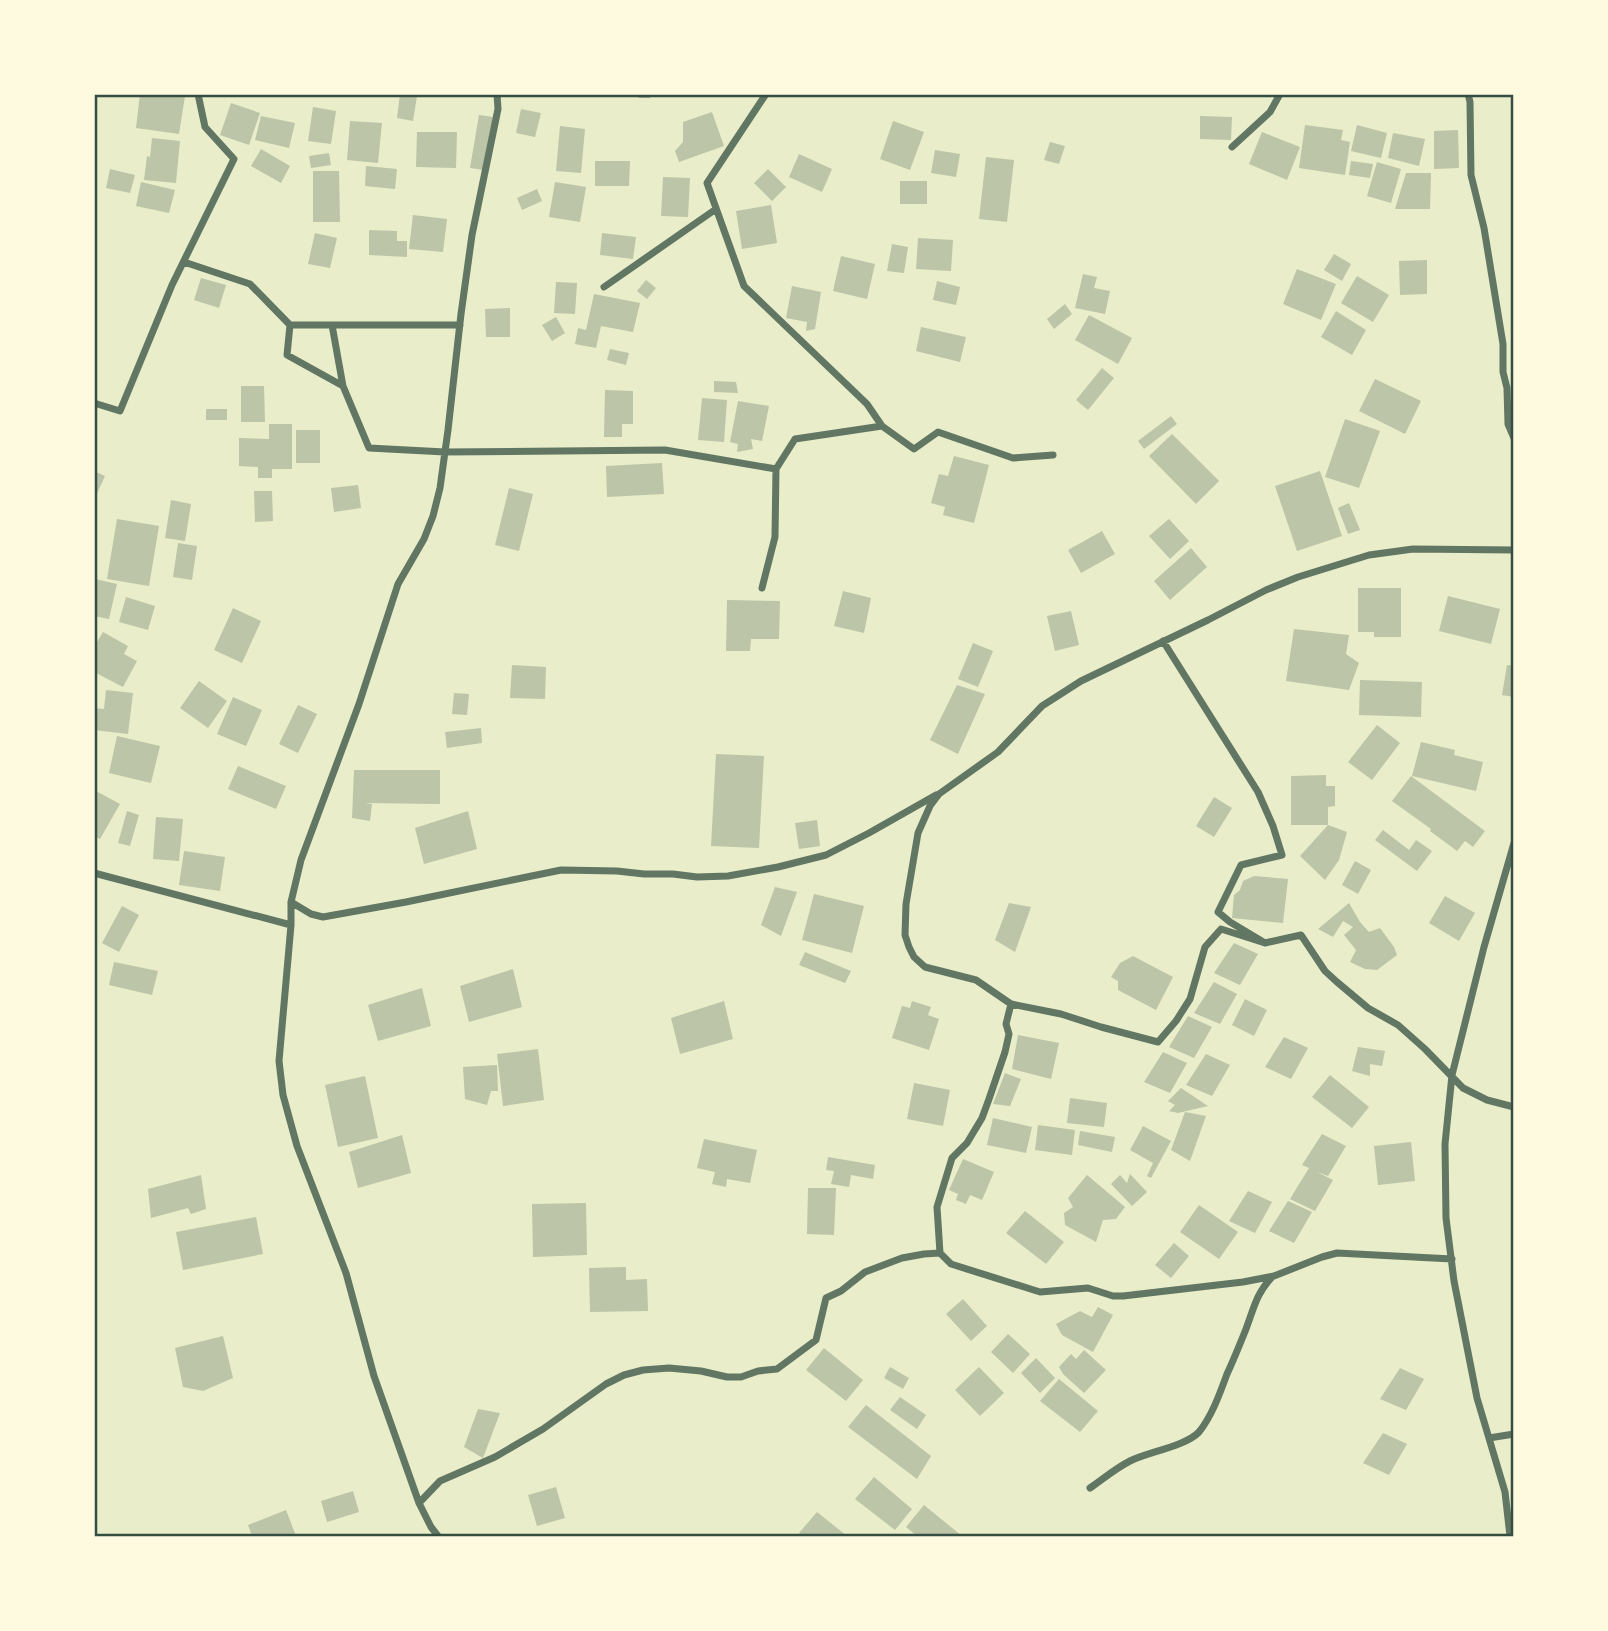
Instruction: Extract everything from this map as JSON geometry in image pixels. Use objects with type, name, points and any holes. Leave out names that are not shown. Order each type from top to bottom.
[{"type":"street","points":[[94,403],[120,411],[172,285],[234,159],[205,127],[198,94]]},
{"type":"street","points":[[438,1536],[430,1527],[419,1503],[374,1376],[346,1273],[297,1146],[283,1094],[279,1061],[291,902],[302,860],[364,691],[398,584],[424,539],[440,488],[472,235],[498,109],[498,94]]},
{"type":"street","points":[[640,94],[649,94]]},
{"type":"street","points":[[766,94],[706,183],[744,286],[867,404],[882,426],[914,449],[938,432],[1013,458],[1053,455]]},
{"type":"street","points":[[1232,147],[1270,112],[1280,94]]},
{"type":"street","points":[[1468,94],[1471,174],[1484,228],[1503,344],[1508,424],[1514,438]]},
{"type":"street","points":[[604,288],[716,209]]},
{"type":"street","points":[[184,262],[250,284],[290,325],[460,325]]},
{"type":"street","points":[[290,325],[288,355],[343,386]]},
{"type":"street","points":[[332,325],[343,386],[369,448],[445,452],[665,450],[776,469]]},
{"type":"street","points":[[762,588],[775,537],[776,469],[795,439],[882,426]]},
{"type":"street","points":[[291,902],[311,914],[323,917],[561,870],[697,877],[728,876],[825,855],[895,819],[977,769],[998,752],[1042,706],[1081,681],[1287,582],[1369,555],[1413,549],[1514,550]]},
{"type":"street","points":[[1163,641],[1258,792],[1273,826],[1282,855],[1241,865],[1217,912],[1265,943]]},
{"type":"street","points":[[949,787],[939,794],[930,806],[918,833],[905,904],[905,935],[914,957],[925,967],[976,980],[1011,1004],[1061,1014],[1158,1042],[1190,999],[1205,947],[1221,929],[1265,943],[1301,935],[1325,971],[1336,982],[1368,1008],[1398,1025],[1464,1088],[1487,1101],[1514,1107]]},
{"type":"street","points":[[1510,1536],[1505,1492],[1475,1387],[1451,1259],[1446,1218],[1445,1144],[1452,1075],[1484,947],[1514,843]]},
{"type":"street","points":[[94,873],[290,925]]},
{"type":"street","points":[[1011,1004],[1006,1024],[1009,1034],[1005,1052],[989,1099],[982,1118],[967,1143],[952,1158],[937,1207],[940,1253],[951,1264],[1040,1292],[1088,1288],[1113,1296],[1123,1296],[1274,1276],[1337,1253],[1451,1259]]},
{"type":"street","points":[[419,1503],[440,1481],[495,1457],[543,1429],[606,1384],[624,1375],[669,1368],[741,1377],[758,1371],[777,1369],[816,1340],[826,1298],[841,1291],[865,1272],[902,1258],[940,1253]]},
{"type":"street","points":[[1090,1488],[1127,1462],[1189,1440],[1198,1433],[1219,1395],[1260,1291],[1274,1276]]},
{"type":"street","points":[[1489,1438],[1514,1434]]},
{"type":"building","points":[[140,94],[185,96],[179,134],[136,128]]},
{"type":"building","points":[[400,94],[417,96],[413,121],[397,118]]},
{"type":"building","points":[[231,103],[260,113],[249,145],[220,135]]},
{"type":"building","points":[[313,107],[336,111],[331,144],[308,141]]},
{"type":"building","points":[[521,109],[541,113],[535,137],[516,133]]},
{"type":"building","points":[[712,112],[724,146],[679,162],[675,151],[683,142],[683,122]]},
{"type":"building","points":[[479,115],[493,117],[484,170],[470,168]]},
{"type":"building","points":[[261,116],[295,123],[289,148],[255,140]]},
{"type":"building","points":[[1200,116],[1232,117],[1231,140],[1200,139]]},
{"type":"building","points":[[350,121],[382,123],[378,163],[347,160]]},
{"type":"building","points":[[893,121],[924,132],[910,170],[880,159]]},
{"type":"building","points":[[1305,125],[1343,130],[1341,140],[1350,142],[1345,175],[1299,168]]},
{"type":"building","points":[[1357,125],[1387,133],[1381,158],[1351,151]]},
{"type":"building","points":[[560,126],[585,129],[581,173],[556,171]]},
{"type":"building","points":[[1458,130],[1459,168],[1434,169],[1434,131]]},
{"type":"building","points":[[417,132],[457,132],[456,168],[416,167]]},
{"type":"building","points":[[1262,132],[1300,147],[1287,180],[1249,164]]},
{"type":"building","points":[[1393,133],[1425,139],[1419,166],[1388,158]]},
{"type":"building","points":[[152,138],[180,141],[176,183],[144,180]]},
{"type":"building","points":[[1050,142],[1065,146],[1059,164],[1044,160]]},
{"type":"building","points":[[261,149],[290,166],[281,183],[251,166]]},
{"type":"building","points":[[935,150],[960,154],[956,177],[931,173]]},
{"type":"building","points":[[329,153],[331,165],[311,168],[309,156]]},
{"type":"building","points":[[799,154],[832,169],[822,192],[789,177]]},
{"type":"building","points":[[986,157],[1014,160],[1007,222],[979,219]]},
{"type":"building","points":[[595,161],[630,161],[629,186],[595,186]]},
{"type":"building","points":[[1351,161],[1373,164],[1370,178],[1349,175]]},
{"type":"building","points":[[1377,162],[1401,169],[1391,203],[1367,196]]},
{"type":"building","points":[[366,166],[397,169],[395,189],[365,186]]},
{"type":"building","points":[[110,169],[135,175],[130,193],[106,188]]},
{"type":"building","points":[[768,169],[786,187],[772,201],[754,183]]},
{"type":"building","points":[[313,171],[339,171],[340,222],[313,222]]},
{"type":"building","points":[[1406,173],[1431,173],[1430,209],[1395,209]]},
{"type":"building","points":[[663,177],[690,178],[688,217],[661,216]]},
{"type":"building","points":[[900,181],[927,181],[927,204],[900,204]]},
{"type":"building","points":[[141,182],[175,190],[169,213],[136,206]]},
{"type":"building","points":[[555,182],[586,187],[580,222],[549,217]]},
{"type":"building","points":[[537,189],[542,201],[522,210],[517,198]]},
{"type":"building","points":[[771,205],[777,243],[742,249],[736,211]]},
{"type":"building","points":[[413,215],[447,219],[443,252],[409,249]]},
{"type":"building","points":[[369,230],[397,231],[397,241],[407,241],[407,257],[369,255]]},
{"type":"building","points":[[315,233],[337,238],[330,268],[308,264]]},
{"type":"building","points":[[602,233],[636,237],[633,259],[600,255]]},
{"type":"building","points":[[918,238],[953,240],[951,271],[916,269]]},
{"type":"building","points":[[892,244],[908,247],[904,273],[887,271]]},
{"type":"building","points":[[1334,254],[1351,264],[1342,281],[1324,270]]},
{"type":"building","points":[[841,256],[875,264],[867,299],[833,291]]},
{"type":"building","points":[[1427,260],[1427,294],[1400,295],[1399,261]]},
{"type":"building","points":[[1297,269],[1336,284],[1321,320],[1283,304]]},
{"type":"building","points":[[1083,274],[1097,277],[1094,288],[1110,291],[1105,314],[1075,308]]},
{"type":"building","points":[[1357,276],[1389,295],[1373,322],[1341,303]]},
{"type":"building","points":[[201,278],[226,285],[219,308],[194,300]]},
{"type":"building","points":[[646,280],[656,288],[647,299],[637,291]]},
{"type":"building","points":[[937,281],[960,287],[956,305],[933,300]]},
{"type":"building","points":[[556,282],[577,283],[575,314],[554,313]]},
{"type":"building","points":[[792,286],[821,292],[815,329],[806,331],[807,322],[786,318]]},
{"type":"building","points":[[594,294],[640,303],[633,332],[601,326],[596,348],[575,344],[578,328],[586,330]]},
{"type":"building","points":[[1065,304],[1072,314],[1054,329],[1047,319]]},
{"type":"building","points":[[510,308],[510,337],[486,337],[485,309]]},
{"type":"building","points":[[1336,311],[1366,330],[1352,355],[1321,337]]},
{"type":"building","points":[[1089,315],[1132,338],[1118,364],[1075,340]]},
{"type":"building","points":[[556,317],[565,333],[552,341],[542,325]]},
{"type":"building","points":[[921,327],[966,337],[960,362],[916,351]]},
{"type":"building","points":[[610,349],[629,353],[626,365],[607,360]]},
{"type":"building","points":[[1102,368],[1114,378],[1088,410],[1076,400]]},
{"type":"building","points":[[1375,379],[1421,401],[1405,434],[1359,411]]},
{"type":"building","points":[[714,381],[736,382],[738,393],[714,392]]},
{"type":"building","points":[[241,386],[264,386],[265,422],[241,422]]},
{"type":"building","points":[[605,390],[633,391],[633,424],[622,424],[622,437],[604,437]]},
{"type":"building","points":[[702,398],[727,400],[724,442],[698,440]]},
{"type":"building","points":[[738,401],[769,406],[762,441],[751,439],[753,449],[737,452],[738,444],[730,442]]},
{"type":"building","points":[[206,409],[227,409],[227,420],[206,420]]},
{"type":"building","points":[[1171,416],[1177,424],[1144,449],[1138,441]]},
{"type":"building","points":[[1345,419],[1380,431],[1359,488],[1325,477]]},
{"type":"building","points":[[269,424],[292,424],[292,469],[272,469],[272,478],[258,478],[258,467],[239,466],[239,438],[269,439]]},
{"type":"building","points":[[296,430],[320,430],[320,463],[296,463]]},
{"type":"building","points":[[1172,434],[1219,481],[1196,504],[1149,456]]},
{"type":"building","points":[[954,456],[989,465],[974,523],[943,515],[945,507],[931,503],[939,474],[948,476]]},
{"type":"building","points":[[662,463],[664,494],[607,497],[606,466]]},
{"type":"building","points":[[94,471],[105,476],[94,500]]},
{"type":"building","points":[[1320,471],[1342,536],[1297,551],[1275,486]]},
{"type":"building","points":[[358,485],[361,508],[334,512],[331,488]]},
{"type":"building","points":[[509,488],[533,494],[519,551],[495,545]]},
{"type":"building","points":[[254,491],[272,491],[273,521],[255,522]]},
{"type":"building","points":[[171,500],[191,504],[185,541],[165,538]]},
{"type":"building","points":[[1349,503],[1360,530],[1348,534],[1338,508]]},
{"type":"building","points":[[117,519],[159,526],[149,586],[107,579]]},
{"type":"building","points":[[1169,519],[1189,541],[1170,559],[1149,536]]},
{"type":"building","points":[[1102,531],[1115,554],[1081,573],[1068,550]]},
{"type":"building","points":[[178,543],[197,546],[192,580],[173,577]]},
{"type":"building","points":[[1191,548],[1207,567],[1170,600],[1154,581]]},
{"type":"building","points":[[95,579],[117,584],[109,619],[94,616]]},
{"type":"building","points":[[1358,588],[1401,588],[1401,637],[1374,637],[1374,632],[1358,632]]},
{"type":"building","points":[[843,591],[871,598],[864,633],[834,626]]},
{"type":"building","points":[[1448,596],[1500,609],[1491,644],[1439,631]]},
{"type":"building","points":[[126,597],[155,606],[148,630],[119,622]]},
{"type":"building","points":[[727,600],[780,601],[779,639],[751,639],[750,651],[726,651]]},
{"type":"building","points":[[233,608],[261,621],[242,663],[214,650]]},
{"type":"building","points":[[1071,611],[1079,645],[1055,651],[1047,616]]},
{"type":"building","points":[[1294,629],[1349,635],[1346,654],[1359,663],[1349,690],[1286,681]]},
{"type":"building","points":[[103,632],[128,646],[124,654],[137,661],[123,687],[94,672],[94,647]]},
{"type":"building","points":[[973,643],[993,651],[978,687],[958,679]]},
{"type":"building","points":[[512,665],[546,667],[545,699],[510,698]]},
{"type":"building","points":[[1507,665],[1514,666],[1514,697],[1502,695]]},
{"type":"building","points":[[1360,680],[1422,682],[1421,717],[1359,715]]},
{"type":"building","points":[[199,681],[227,701],[208,728],[180,708]]},
{"type":"building","points":[[957,685],[985,694],[958,754],[930,740]]},
{"type":"building","points":[[106,690],[133,693],[128,734],[94,730],[94,708],[104,709]]},
{"type":"building","points":[[454,693],[469,694],[467,715],[452,714]]},
{"type":"building","points":[[233,697],[262,710],[246,746],[217,734]]},
{"type":"building","points":[[298,705],[317,714],[298,753],[279,744]]},
{"type":"building","points":[[1377,725],[1400,743],[1372,780],[1348,762]]},
{"type":"building","points":[[481,728],[482,743],[447,748],[445,732]]},
{"type":"building","points":[[117,736],[160,746],[151,783],[109,773]]},
{"type":"building","points":[[1421,742],[1455,750],[1454,755],[1483,762],[1476,791],[1412,776]]},
{"type":"building","points":[[716,754],[764,756],[759,848],[711,846]]},
{"type":"building","points":[[238,766],[286,786],[276,809],[228,789]]},
{"type":"building","points":[[354,770],[440,770],[440,804],[365,803],[372,804],[370,821],[352,818]]},
{"type":"building","points":[[1326,775],[1326,786],[1335,786],[1335,806],[1328,807],[1328,825],[1291,825],[1291,776]]},
{"type":"building","points":[[1411,776],[1485,831],[1473,847],[1465,841],[1457,851],[1392,801]]},
{"type":"building","points":[[94,790],[120,804],[100,839],[94,836]]},
{"type":"building","points":[[1214,797],[1232,808],[1214,837],[1196,826]]},
{"type":"building","points":[[127,811],[139,815],[130,846],[118,843]]},
{"type":"building","points":[[468,811],[477,849],[424,864],[415,828]]},
{"type":"building","points":[[156,817],[183,819],[179,861],[153,859]]},
{"type":"building","points":[[817,820],[820,846],[799,849],[795,823]]},
{"type":"building","points":[[1328,825],[1347,832],[1339,860],[1325,880],[1300,856]]},
{"type":"building","points":[[1383,830],[1409,850],[1416,840],[1432,851],[1417,871],[1375,840]]},
{"type":"building","points":[[184,851],[225,857],[220,891],[179,885]]},
{"type":"building","points":[[1355,861],[1371,870],[1358,894],[1342,885]]},
{"type":"building","points":[[1254,876],[1288,879],[1283,923],[1232,918],[1234,895],[1240,890],[1243,881]]},
{"type":"building","points":[[775,887],[797,892],[781,936],[761,925]]},
{"type":"building","points":[[814,894],[864,906],[852,953],[802,940]]},
{"type":"building","points":[[1445,896],[1475,913],[1459,941],[1429,923]]},
{"type":"building","points":[[1009,903],[1031,907],[1015,952],[995,940]]},
{"type":"building","points":[[1349,903],[1369,932],[1380,928],[1394,947],[1397,955],[1377,970],[1365,969],[1350,962],[1356,950],[1344,935],[1353,927],[1343,921],[1333,937],[1318,929]]},
{"type":"building","points":[[122,906],[139,915],[119,952],[102,943]]},
{"type":"building","points":[[1234,943],[1258,954],[1240,985],[1214,973]]},
{"type":"building","points":[[805,952],[851,971],[845,983],[799,965]]},
{"type":"building","points":[[1133,956],[1173,977],[1156,1010],[1118,990],[1118,981],[1111,977],[1120,963]]},
{"type":"building","points":[[114,962],[158,971],[152,995],[109,985]]},
{"type":"building","points":[[513,969],[522,1007],[469,1022],[460,986]]},
{"type":"building","points":[[1214,982],[1237,994],[1220,1024],[1194,1013]]},
{"type":"building","points":[[422,988],[431,1026],[378,1041],[368,1005]]},
{"type":"building","points":[[1245,999],[1267,1010],[1254,1036],[1232,1025]]},
{"type":"building","points":[[724,1001],[733,1039],[680,1054],[671,1018]]},
{"type":"building","points":[[912,1001],[931,1007],[928,1015],[939,1019],[929,1050],[892,1038],[902,1006],[910,1008]]},
{"type":"building","points":[[1188,1016],[1212,1027],[1194,1058],[1169,1047]]},
{"type":"building","points":[[1018,1035],[1059,1043],[1051,1079],[1012,1069]]},
{"type":"building","points":[[1284,1037],[1308,1048],[1291,1079],[1265,1067]]},
{"type":"building","points":[[1358,1047],[1385,1051],[1382,1066],[1370,1064],[1370,1076],[1352,1071]]},
{"type":"building","points":[[538,1049],[544,1100],[503,1106],[497,1054]]},
{"type":"building","points":[[1163,1052],[1187,1063],[1170,1093],[1144,1082]]},
{"type":"building","points":[[1206,1054],[1230,1065],[1212,1096],[1186,1085]]},
{"type":"building","points":[[497,1065],[498,1091],[491,1091],[487,1105],[465,1099],[463,1067]]},
{"type":"building","points":[[1005,1073],[1021,1079],[1010,1106],[993,1104]]},
{"type":"building","points":[[1330,1075],[1369,1107],[1352,1128],[1312,1097]]},
{"type":"building","points":[[365,1076],[378,1138],[338,1147],[325,1085]]},
{"type":"building","points":[[914,1083],[950,1090],[943,1126],[907,1119]]},
{"type":"building","points":[[1181,1088],[1208,1106],[1178,1113],[1169,1111],[1175,1105],[1168,1101]]},
{"type":"building","points":[[1070,1098],[1107,1103],[1104,1127],[1067,1123]]},
{"type":"building","points":[[1185,1112],[1206,1116],[1190,1161],[1171,1150]]},
{"type":"building","points":[[993,1118],[1032,1127],[1026,1153],[987,1145]]},
{"type":"building","points":[[1038,1125],[1075,1130],[1072,1155],[1035,1150]]},
{"type":"building","points":[[1143,1126],[1171,1141],[1151,1178],[1147,1176],[1153,1163],[1130,1150]]},
{"type":"building","points":[[1080,1131],[1115,1137],[1112,1152],[1078,1145]]},
{"type":"building","points":[[1322,1134],[1346,1146],[1328,1176],[1317,1172],[1333,1180],[1315,1211],[1290,1199],[1309,1168],[1302,1165]]},
{"type":"building","points":[[402,1135],[411,1173],[358,1188],[349,1152]]},
{"type":"building","points":[[704,1139],[757,1150],[750,1183],[727,1179],[726,1187],[712,1184],[715,1172],[697,1168]]},
{"type":"building","points":[[1411,1142],[1415,1181],[1378,1185],[1374,1146]]},
{"type":"building","points":[[828,1157],[875,1165],[873,1179],[851,1175],[849,1187],[831,1184],[834,1171],[826,1170]]},
{"type":"building","points":[[963,1159],[994,1172],[982,1200],[970,1195],[966,1204],[956,1200],[958,1194],[949,1190]]},
{"type":"building","points":[[1130,1174],[1147,1192],[1132,1206],[1111,1184],[1120,1175],[1127,1183]]},
{"type":"building","points":[[201,1175],[206,1209],[191,1214],[188,1208],[151,1218],[148,1189]]},
{"type":"building","points":[[1087,1175],[1125,1207],[1116,1219],[1103,1220],[1096,1242],[1065,1225],[1064,1213],[1073,1207],[1068,1198]]},
{"type":"building","points":[[808,1188],[836,1188],[834,1235],[807,1234]]},
{"type":"building","points":[[1248,1191],[1272,1202],[1255,1233],[1229,1221]]},
{"type":"building","points":[[1288,1201],[1312,1212],[1294,1243],[1269,1231]]},
{"type":"building","points":[[586,1203],[587,1255],[533,1257],[532,1204]]},
{"type":"building","points":[[1199,1205],[1238,1232],[1219,1259],[1180,1232]]},
{"type":"building","points":[[1025,1211],[1064,1242],[1046,1264],[1006,1233]]},
{"type":"building","points":[[256,1217],[263,1254],[183,1270],[176,1232]]},
{"type":"building","points":[[1174,1243],[1189,1256],[1171,1278],[1155,1265]]},
{"type":"building","points":[[626,1267],[626,1280],[647,1279],[648,1311],[590,1312],[589,1268]]},
{"type":"building","points":[[963,1299],[987,1326],[971,1341],[946,1314]]},
{"type":"building","points":[[1098,1307],[1113,1315],[1093,1352],[1062,1335],[1056,1324],[1080,1311],[1092,1317]]},
{"type":"building","points":[[1008,1334],[1030,1354],[1013,1373],[991,1352]]},
{"type":"building","points":[[223,1336],[233,1378],[203,1391],[183,1387],[175,1348]]},
{"type":"building","points":[[824,1348],[863,1380],[846,1401],[806,1370]]},
{"type":"building","points":[[1084,1350],[1106,1370],[1084,1393],[1059,1367],[1071,1354],[1076,1359]]},
{"type":"building","points":[[1036,1358],[1055,1378],[1040,1393],[1021,1373]]},
{"type":"building","points":[[890,1367],[909,1378],[903,1389],[884,1378]]},
{"type":"building","points":[[979,1367],[1004,1393],[980,1416],[955,1390]]},
{"type":"building","points":[[1400,1368],[1424,1379],[1406,1410],[1380,1399]]},
{"type":"building","points":[[1059,1379],[1098,1411],[1080,1432],[1040,1401]]},
{"type":"building","points":[[900,1397],[926,1415],[917,1429],[890,1410]]},
{"type":"building","points":[[866,1405],[931,1456],[917,1479],[848,1427]]},
{"type":"building","points":[[478,1409],[500,1413],[483,1458],[464,1447]]},
{"type":"building","points":[[1383,1433],[1407,1444],[1389,1475],[1363,1463]]},
{"type":"building","points":[[874,1477],[912,1509],[895,1530],[855,1499]]},
{"type":"building","points":[[556,1487],[565,1518],[537,1526],[528,1495]]},
{"type":"building","points":[[353,1491],[359,1512],[327,1522],[321,1501]]},
{"type":"building","points":[[924,1505],[962,1536],[917,1536],[906,1527]]},
{"type":"building","points":[[286,1510],[296,1536],[252,1536],[248,1525]]},
{"type":"building","points":[[817,1512],[847,1536],[803,1536],[799,1533]]}]
